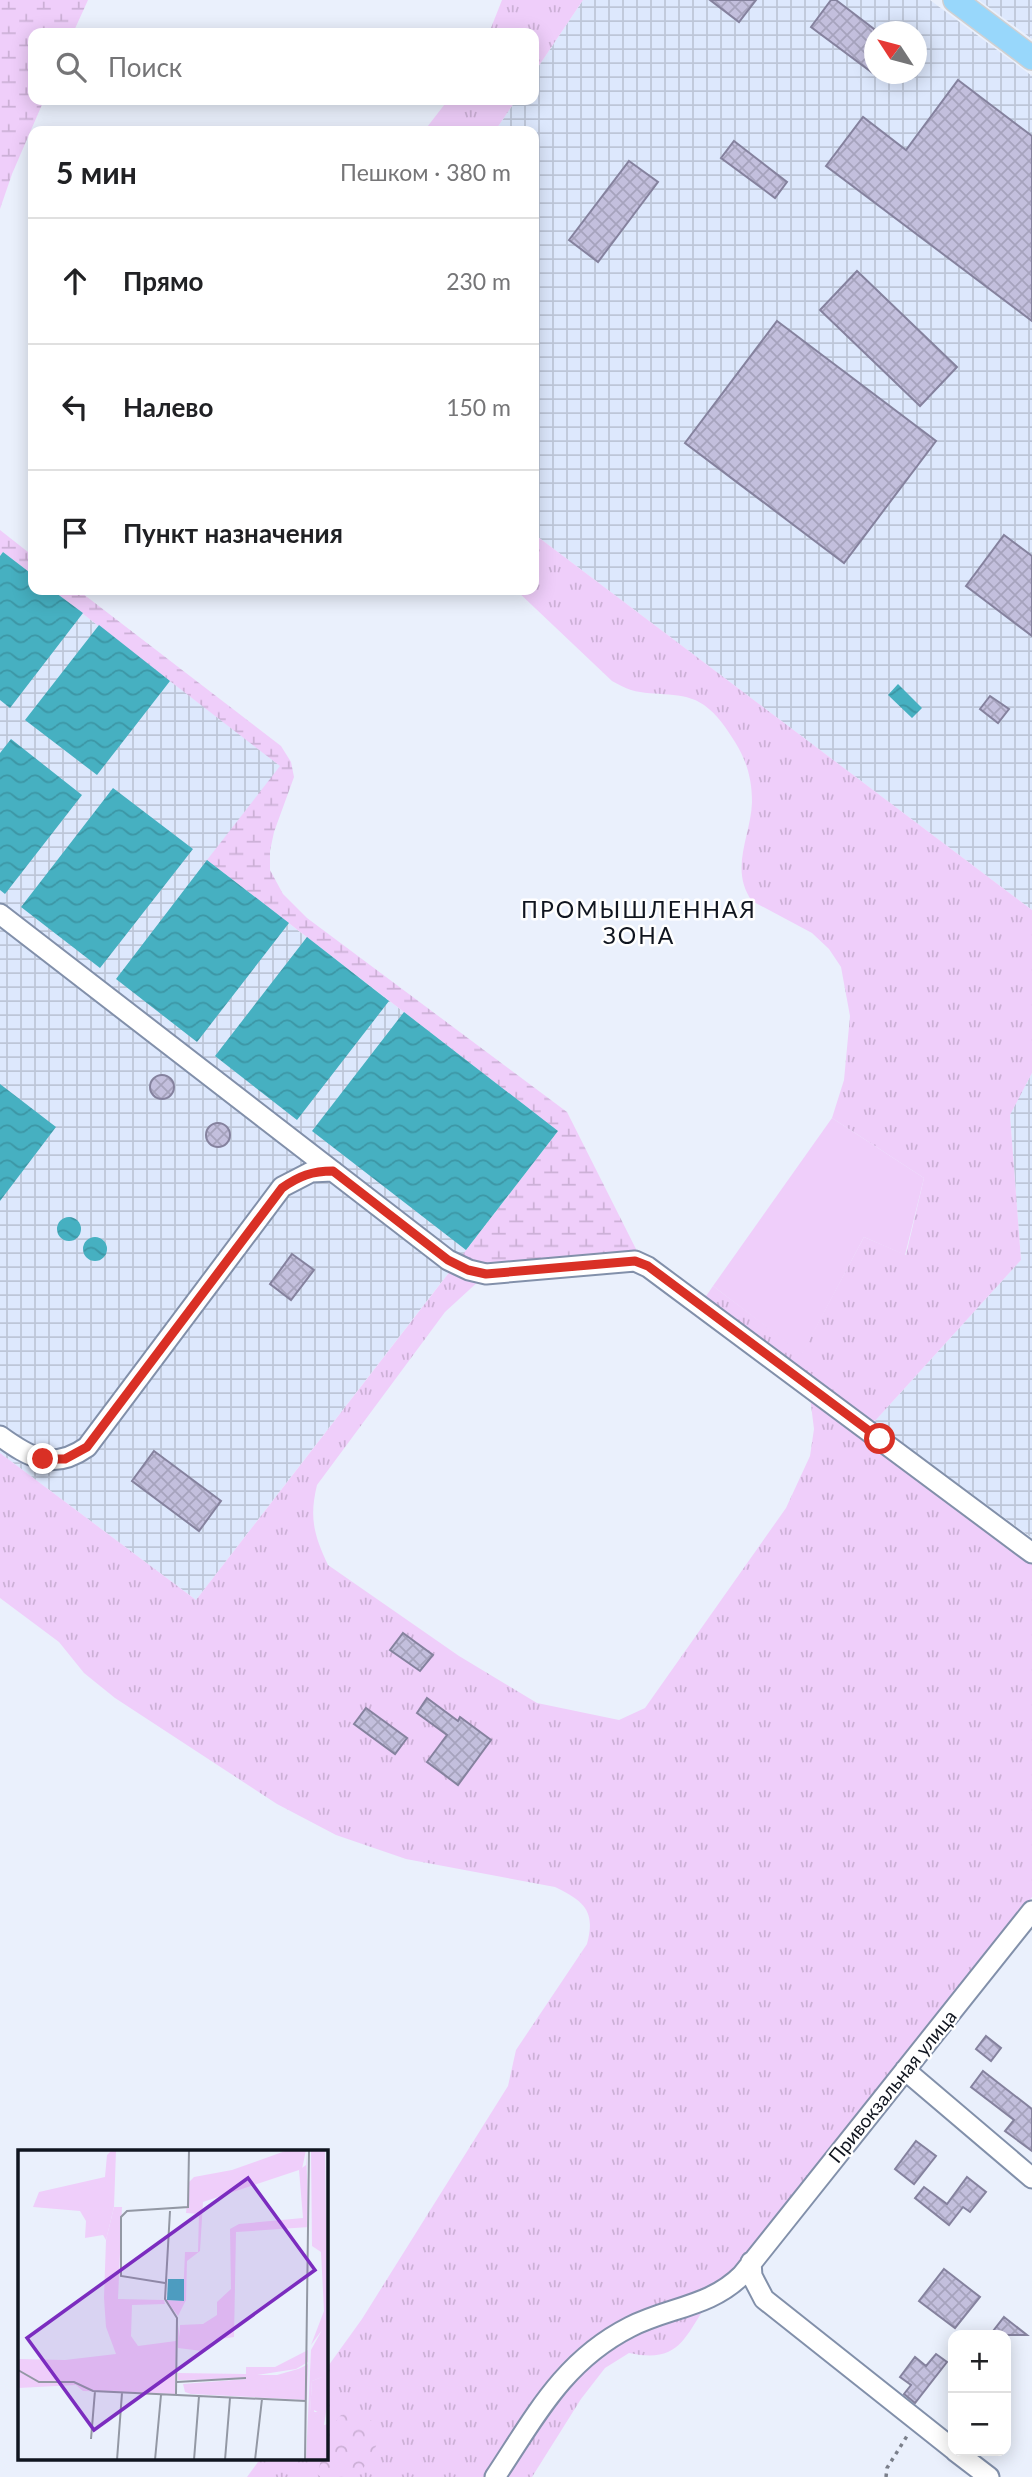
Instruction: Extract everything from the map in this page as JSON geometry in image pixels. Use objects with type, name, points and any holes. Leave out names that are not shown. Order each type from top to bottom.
[{"type":"main road","points":[[955,0],[1032,58]]},
{"type":"street","points":[[0,914],[448,1260],[468,1270],[486,1274],[635,1261],[648,1266],[1032,1553]]},
{"type":"street","points":[[0,1436],[22,1453],[43,1459],[65,1459],[87,1447],[282,1188],[311,1172],[333,1171]]},
{"type":"street","name":"Привокзальная улица","points":[[495,2477],[552,2391],[572,2368],[593,2350],[653,2316],[693,2305],[721,2293],[742,2275],[1032,1911]]},
{"type":"street","points":[[905,2070],[1032,2178]]},
{"type":"street","points":[[751,2262],[756,2287],[769,2303],[948,2445]]},
{"type":"street","points":[[962,2456],[989,2477]]},
{"type":"path","points":[[886,2477],[887,2468],[917,2420]]},
{"type":"shaded area","points":[[583,0],[930,0],[1032,76],[1032,910],[539,538],[539,126],[498,126],[513,105],[539,105],[539,66]]},
{"type":"shaded area","points":[[979,0],[1032,0],[1032,39]]},
{"type":"shaded area","points":[[0,556],[28,572],[28,595],[59,595],[281,766],[208,861],[558,1131],[196,1600],[0,1453]]},
{"type":"shaded area","points":[[1032,1073],[1032,1538],[874,1422],[1021,1260],[1010,1114]]},
{"type":"green space","points":[[0,0],[88,0],[75,28],[28,28],[28,105],[42,105],[33,126],[28,126],[28,137],[0,209]]},
{"type":"green space","points":[[502,0],[583,0],[539,66],[539,28],[491,28]]},
{"type":"green space","points":[[444,105],[513,105],[498,126],[428,126]]},
{"type":"green space","points":[[0,530],[28,552],[28,571],[3,552],[0,556]]},
{"type":"green space","points":[[539,538],[1032,910],[1032,1073],[1010,1115],[1021,1260],[874,1422],[704,1299],[713,1286],[802,1353],[864,1237],[906,1255],[924,1178],[832,1118],[844,1080],[850,1016],[841,967],[829,949],[812,933],[752,901],[745,889],[742,865],[752,794],[746,764],[735,742],[713,713],[696,700],[631,690],[612,681],[521,595],[539,595]]},
{"type":"green space","points":[[58,595],[85,595],[281,746],[291,762],[294,777],[274,832],[270,870],[283,894],[307,918],[567,1112],[638,1253],[495,1268],[460,1258],[558,1131],[207,860],[280,766]]},
{"type":"green space","points":[[832,1118],[924,1178],[905,1255],[864,1237],[802,1354],[713,1286]]},
{"type":"green space","points":[[451,1270],[481,1279],[445,1312],[317,1485],[313,1507],[314,1526],[328,1565],[459,1656],[537,1703],[619,1720],[645,1708],[786,1508],[810,1456],[814,1429],[810,1397],[1032,1564],[1032,1897],[705,2307],[684,2340],[668,2352],[658,2355],[629,2353],[605,2368],[581,2399],[532,2477],[247,2477],[260,2460],[327,2460],[327,2368],[362,2319],[508,2086],[516,2050],[587,1944],[590,1923],[580,1902],[555,1887],[406,1859],[336,1835],[277,1804],[115,1698],[84,1673],[59,1642],[0,1598],[0,1453],[196,1600]]},
{"type":"green space","points":[[356,2412],[372,2421],[380,2435],[373,2454],[357,2477],[321,2477],[318,2475],[321,2460],[327,2460],[327,2432],[341,2415]]},
{"type":"water","points":[[3,552],[28,571],[28,595],[59,595],[83,613],[10,708],[0,700],[0,556]]},
{"type":"water","points":[[99,625],[170,681],[97,775],[25,720]]},
{"type":"water","points":[[898,684],[922,708],[912,718],[888,695]]},
{"type":"water","points":[[11,739],[82,795],[5,894],[0,890],[0,753]]},
{"type":"water","points":[[113,788],[193,849],[100,968],[21,907]]},
{"type":"water","points":[[207,860],[289,923],[197,1042],[116,979]]},
{"type":"water","points":[[307,937],[389,1001],[297,1120],[215,1056]]},
{"type":"water","points":[[404,1012],[558,1131],[466,1250],[312,1131]]},
{"type":"water","points":[[0,1084],[56,1127],[0,1201]]},
{"type":"water","points":[[69,1217],[80,1224],[81,1229],[74,1240],[69,1241],[58,1234],[57,1229],[64,1218]]},
{"type":"water","points":[[95,1237],[106,1244],[107,1249],[100,1260],[95,1261],[84,1254],[83,1249],[90,1238]]},
{"type":"building","points":[[710,0],[756,0],[739,22]]},
{"type":"building","points":[[831,0],[836,0],[864,21],[864,67],[811,27]]},
{"type":"building","points":[[958,80],[1032,136],[1032,321],[826,166],[863,117],[906,150]]},
{"type":"building","points":[[734,141],[787,182],[775,198],[721,158]]},
{"type":"building","points":[[629,161],[658,182],[598,262],[569,240]]},
{"type":"building","points":[[857,271],[957,367],[920,406],[820,310]]},
{"type":"building","points":[[777,321],[936,441],[844,563],[685,443]]},
{"type":"building","points":[[1004,535],[1032,556],[1032,636],[966,586]]},
{"type":"building","points":[[990,696],[1009,709],[998,723],[980,709]]},
{"type":"building","points":[[162,1075],[173,1082],[174,1087],[167,1098],[162,1099],[151,1092],[150,1087],[157,1076]]},
{"type":"building","points":[[218,1123],[229,1130],[230,1135],[223,1146],[218,1147],[207,1140],[206,1135],[213,1124]]},
{"type":"building","points":[[292,1254],[314,1270],[291,1300],[270,1284]]},
{"type":"building","points":[[154,1451],[221,1501],[199,1531],[132,1481]]},
{"type":"building","points":[[403,1633],[433,1655],[420,1671],[390,1650]]},
{"type":"building","points":[[427,1698],[458,1721],[460,1717],[491,1740],[458,1785],[427,1762],[447,1735],[417,1713]]},
{"type":"building","points":[[366,1708],[407,1738],[395,1754],[354,1724]]},
{"type":"building","points":[[986,2036],[1001,2048],[991,2061],[976,2049]]},
{"type":"building","points":[[983,2071],[1032,2109],[1032,2151],[1005,2131],[1014,2120],[971,2087]]},
{"type":"building","points":[[916,2141],[936,2156],[914,2184],[895,2169]]},
{"type":"building","points":[[967,2177],[986,2192],[970,2212],[963,2207],[949,2225],[915,2198],[924,2187],[947,2204]]},
{"type":"building","points":[[944,2269],[980,2297],[955,2328],[919,2301]]},
{"type":"building","points":[[1004,2317],[1027,2335],[1011,2335],[1011,2330],[994,2330]]},
{"type":"building","points":[[936,2354],[947,2362],[915,2403],[904,2394],[911,2385],[900,2377],[915,2357],[926,2366]]},
{"type":"district","name":"ПРОМЫШЛЕННАЯ ЗОНА","points":[[639,922]]},
{"type":"route","points":[[43,1459],[65,1459],[87,1447],[282,1188],[302,1175],[317,1171],[333,1171],[448,1260],[468,1270],[486,1274],[635,1261],[648,1266],[880,1439]]}]
